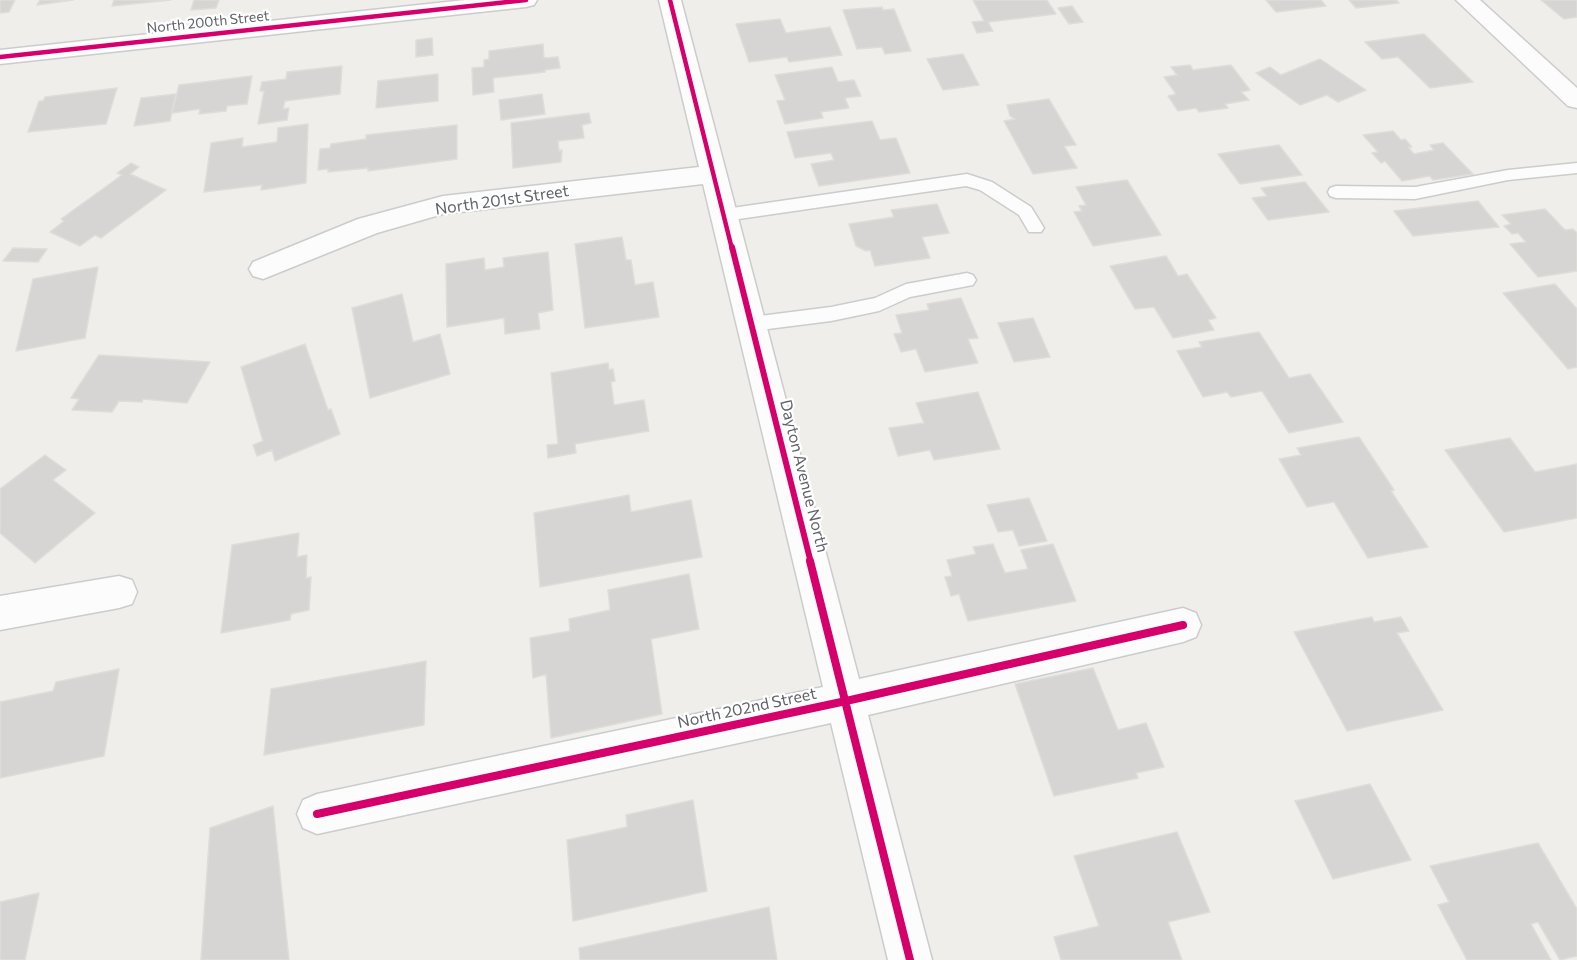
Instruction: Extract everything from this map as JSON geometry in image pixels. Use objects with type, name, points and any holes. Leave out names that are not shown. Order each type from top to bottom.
[{"type":"street","name":"North 200th Street","points":[[0,57],[526,0]]},
{"type":"street","name":"Dayton Avenue North","points":[[670,0],[910,960]]},
{"type":"street","points":[[1467,0],[1577,101]]},
{"type":"street","name":"North 201st Street","points":[[263,269],[368,226],[443,205],[715,174]]},
{"type":"street","points":[[0,614],[118,592]]},
{"type":"street","name":"North 202nd Street","points":[[317,814],[846,701],[1183,625]]},
{"type":"lane","points":[[1336,192],[1415,193],[1508,176],[1577,168]]},
{"type":"lane","points":[[725,215],[967,180],[986,186],[1025,211],[1035,228]]},
{"type":"lane","points":[[752,324],[831,314],[879,304],[906,291],[967,280]]},
{"type":"building","points":[[0,0],[15,0],[9,12],[0,13]]},
{"type":"building","points":[[40,0],[73,0],[37,5]]},
{"type":"building","points":[[114,0],[171,0],[112,6]]},
{"type":"building","points":[[194,0],[219,0],[216,8],[191,10]]},
{"type":"building","points":[[973,0],[1047,0],[1056,14],[988,22],[993,31],[977,33],[972,22],[984,21]]},
{"type":"building","points":[[1266,0],[1321,0],[1326,6],[1276,12]]},
{"type":"building","points":[[1349,0],[1396,0],[1399,3],[1356,8]]},
{"type":"building","points":[[1541,0],[1577,0],[1577,17],[1564,19]]},
{"type":"building","points":[[1072,6],[1083,22],[1069,24],[1058,8]]},
{"type":"building","points":[[882,7],[883,10],[894,9],[911,51],[885,54],[882,47],[857,49],[843,10]]},
{"type":"building","points":[[780,19],[786,33],[830,27],[842,55],[789,62],[787,57],[749,62],[736,24]]},
{"type":"building","points":[[1424,34],[1473,82],[1430,88],[1398,57],[1382,59],[1365,42]]},
{"type":"building","points":[[432,38],[433,55],[416,57],[416,40]]},
{"type":"building","points":[[543,44],[544,58],[558,57],[560,68],[493,78],[494,92],[473,95],[472,68],[484,67],[484,60],[489,59],[489,51]]},
{"type":"building","points":[[963,54],[979,85],[943,90],[927,59]]},
{"type":"building","points":[[1320,59],[1366,90],[1338,102],[1327,95],[1300,105],[1256,73],[1270,67],[1281,75]]},
{"type":"building","points":[[1190,65],[1193,70],[1231,65],[1250,90],[1241,92],[1249,100],[1225,104],[1228,108],[1199,112],[1196,108],[1178,111],[1168,96],[1176,94],[1164,77],[1177,75],[1171,67]]},
{"type":"building","points":[[342,66],[340,94],[285,101],[283,109],[289,108],[287,120],[258,124],[264,91],[260,91],[262,82],[286,79],[287,72]]},
{"type":"building","points":[[832,67],[838,82],[854,80],[861,96],[845,98],[849,108],[821,112],[823,118],[785,124],[777,101],[785,100],[775,75]]},
{"type":"building","points":[[438,74],[438,101],[376,108],[378,81]]},
{"type":"building","points":[[252,76],[247,104],[227,106],[226,111],[199,114],[200,109],[172,113],[179,85]]},
{"type":"building","points":[[117,88],[106,124],[28,132],[39,101],[43,101],[45,97]]},
{"type":"building","points":[[176,94],[170,121],[134,126],[141,98]]},
{"type":"building","points":[[542,94],[545,114],[501,120],[499,100]]},
{"type":"building","points":[[1049,99],[1076,145],[1064,146],[1077,168],[1033,174],[1004,121],[1015,119],[1010,116],[1007,105]]},
{"type":"building","points":[[589,113],[591,123],[582,125],[584,138],[558,141],[559,151],[562,150],[561,162],[513,168],[511,123]]},
{"type":"building","points":[[872,121],[880,140],[896,138],[910,173],[819,186],[811,164],[834,160],[831,153],[795,158],[787,132]]},
{"type":"building","points":[[308,124],[306,183],[261,190],[262,185],[204,192],[211,143],[243,138],[242,147],[277,142],[278,128]]},
{"type":"building","points":[[457,125],[457,159],[368,171],[368,168],[328,172],[328,169],[318,170],[320,149],[330,148],[331,144],[366,139],[366,135]]},
{"type":"building","points":[[1393,131],[1401,140],[1405,139],[1412,147],[1408,147],[1414,154],[1434,150],[1430,145],[1443,143],[1473,174],[1433,180],[1430,176],[1402,181],[1385,161],[1381,163],[1372,153],[1378,152],[1363,135]]},
{"type":"building","points":[[1279,145],[1302,175],[1240,184],[1218,154]]},
{"type":"building","points":[[131,163],[139,167],[130,174],[166,190],[101,238],[95,235],[80,246],[50,232],[64,221],[61,219],[122,175],[117,173]]},
{"type":"building","points":[[1127,180],[1161,235],[1093,246],[1074,212],[1082,211],[1079,206],[1086,205],[1076,187]]},
{"type":"building","points":[[1305,182],[1329,212],[1268,220],[1252,198],[1267,196],[1261,188]]},
{"type":"building","points":[[1478,201],[1499,227],[1413,236],[1394,211]]},
{"type":"building","points":[[937,204],[949,233],[922,237],[930,258],[875,266],[870,250],[866,251],[856,246],[849,224],[894,217],[891,210]]},
{"type":"building","points":[[1545,209],[1565,230],[1573,229],[1577,233],[1577,271],[1538,277],[1510,244],[1526,242],[1518,233],[1512,234],[1504,226],[1511,224],[1502,215]]},
{"type":"building","points":[[622,237],[626,260],[631,260],[635,285],[653,282],[659,317],[585,328],[575,244]]},
{"type":"building","points":[[13,248],[47,249],[38,262],[3,261]]},
{"type":"building","points":[[548,252],[553,310],[538,313],[540,329],[505,334],[504,318],[447,327],[446,264],[484,258],[485,270],[504,267],[503,258]]},
{"type":"building","points":[[1166,256],[1178,276],[1187,274],[1216,318],[1208,320],[1214,330],[1173,338],[1154,307],[1135,309],[1110,266]]},
{"type":"building","points":[[98,267],[85,338],[16,351],[33,279]]},
{"type":"building","points":[[1555,284],[1577,309],[1577,367],[1568,369],[1503,293]]},
{"type":"building","points":[[402,294],[413,342],[440,334],[450,374],[370,398],[352,308]]},
{"type":"building","points":[[961,298],[978,338],[968,339],[978,363],[925,372],[916,349],[901,352],[894,334],[902,333],[896,315],[929,310],[927,304]]},
{"type":"building","points":[[1033,318],[1050,357],[1014,362],[998,323]]},
{"type":"building","points":[[1259,332],[1289,378],[1310,374],[1343,422],[1289,433],[1262,391],[1231,397],[1227,392],[1203,397],[1177,351],[1202,347],[1199,342]]},
{"type":"building","points":[[305,344],[328,410],[331,409],[340,434],[275,461],[272,450],[257,456],[253,445],[263,441],[241,367]]},
{"type":"building","points":[[99,355],[210,362],[187,403],[143,399],[142,402],[119,401],[112,412],[72,410],[79,399],[71,398]]},
{"type":"building","points":[[608,363],[609,370],[613,369],[615,381],[611,382],[614,405],[644,400],[649,431],[575,444],[576,453],[548,458],[547,445],[558,444],[551,373]]},
{"type":"building","points":[[978,392],[1000,449],[934,460],[930,450],[898,456],[889,428],[924,423],[916,403]]},
{"type":"building","points":[[1359,437],[1428,547],[1368,558],[1334,502],[1307,507],[1279,459],[1301,455],[1297,448]]},
{"type":"building","points":[[1510,438],[1535,472],[1577,464],[1577,518],[1504,532],[1445,450]]},
{"type":"building","points":[[45,455],[66,470],[53,480],[95,513],[35,563],[0,533],[0,489]]},
{"type":"building","points":[[629,495],[631,512],[691,500],[702,557],[540,587],[534,513]]},
{"type":"building","points":[[1029,498],[1047,541],[1019,546],[1013,530],[998,532],[987,505]]},
{"type":"building","points":[[299,533],[297,557],[307,555],[306,578],[311,577],[309,610],[291,614],[290,620],[221,633],[232,545]]},
{"type":"building","points":[[993,544],[1005,573],[1028,569],[1021,550],[1053,544],[1076,601],[968,621],[959,594],[951,596],[945,577],[952,576],[947,560],[976,554],[973,547]]},
{"type":"building","points":[[689,574],[699,629],[651,639],[662,714],[551,738],[546,674],[533,678],[530,638],[570,631],[569,619],[610,610],[608,590]]},
{"type":"building","points":[[1372,617],[1374,622],[1401,617],[1409,631],[1397,633],[1443,710],[1347,731],[1294,632]]},
{"type":"building","points":[[426,661],[424,725],[264,755],[271,689]]},
{"type":"building","points":[[1093,668],[1118,730],[1146,723],[1164,767],[1136,773],[1138,778],[1054,796],[1015,684]]},
{"type":"building","points":[[119,669],[104,756],[0,778],[0,702],[53,691],[56,682]]},
{"type":"building","points":[[1370,784],[1411,860],[1333,879],[1295,801]]},
{"type":"building","points":[[693,800],[707,891],[573,921],[567,840],[627,827],[626,815]]},
{"type":"building","points":[[273,806],[289,960],[201,960],[210,828]]},
{"type":"building","points":[[1177,832],[1210,912],[1168,922],[1182,960],[1061,960],[1054,937],[1099,926],[1074,856]]},
{"type":"building","points":[[1538,843],[1577,909],[1577,956],[1560,960],[1538,922],[1531,924],[1551,960],[1467,960],[1438,905],[1449,902],[1430,866]]},
{"type":"building","points":[[39,893],[25,960],[0,960],[0,902]]},
{"type":"building","points":[[769,907],[777,960],[580,960],[579,948]]},
{"type":"cycle path","points":[[0,57],[526,0]]},
{"type":"cycle path","points":[[670,0],[910,960]]},
{"type":"cycle path","points":[[317,814],[846,701],[1183,625]]}]
